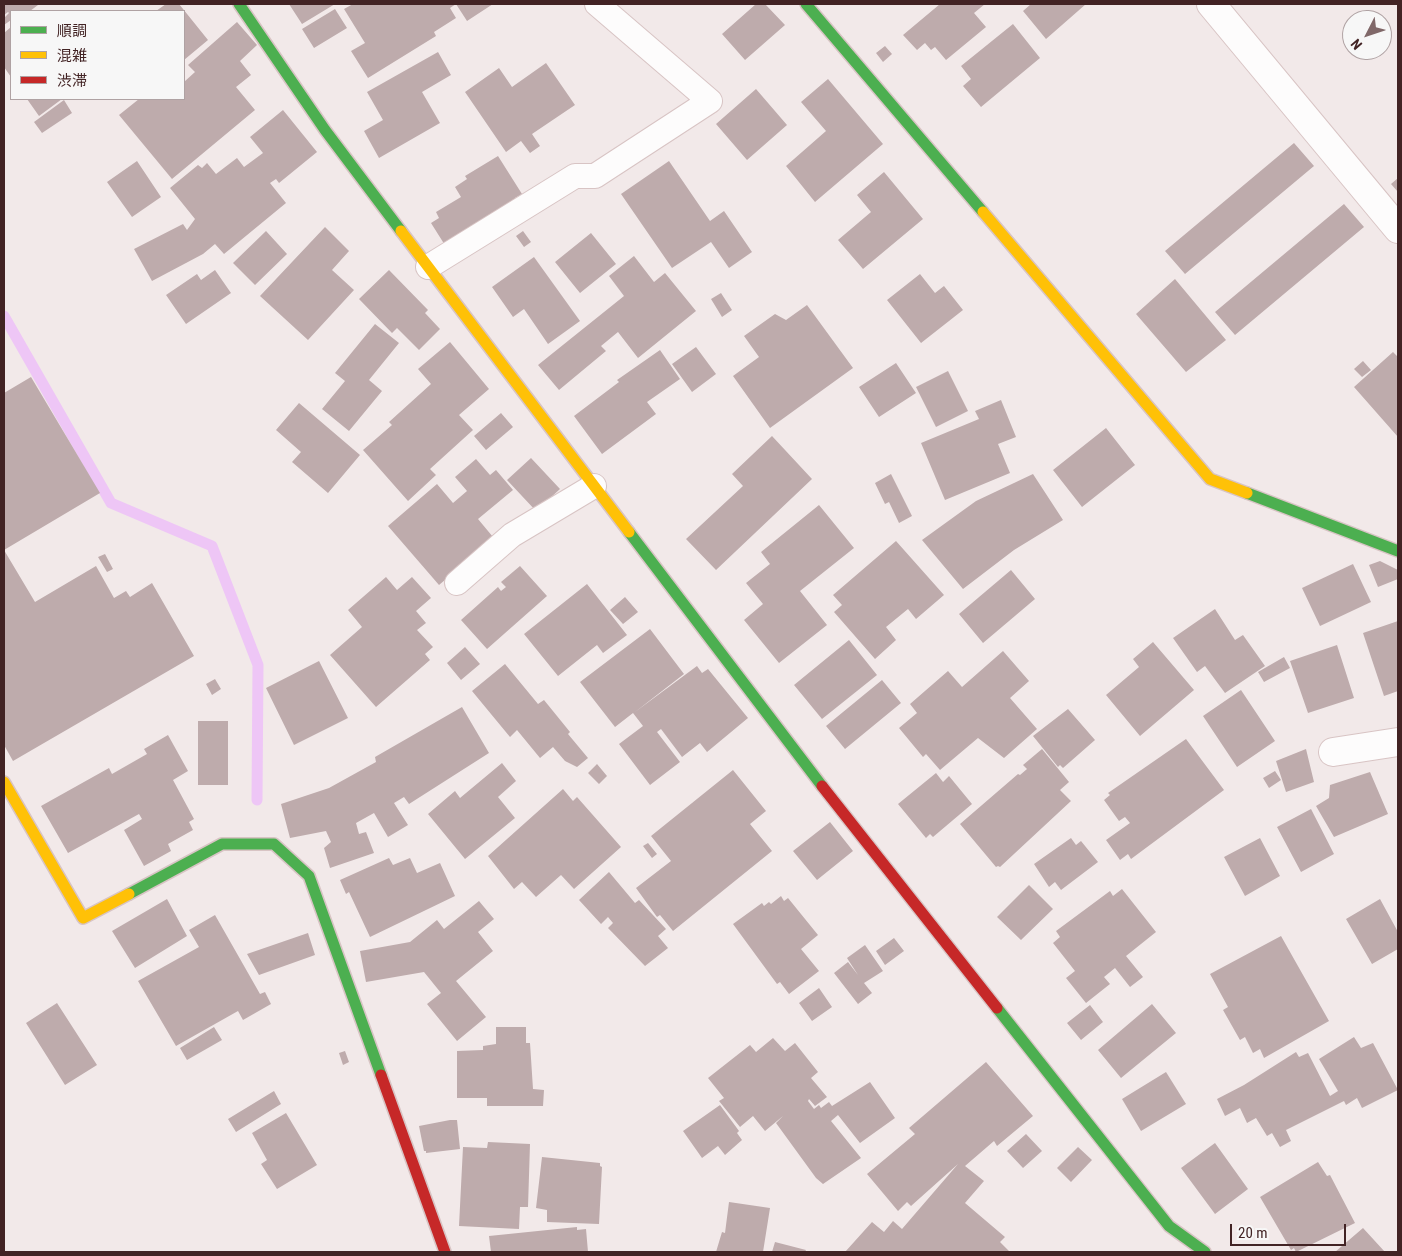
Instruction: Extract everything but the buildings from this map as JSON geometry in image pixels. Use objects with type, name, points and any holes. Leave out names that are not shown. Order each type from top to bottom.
[{"type":"street","points":[[240,4],[325,130],[777,729],[1169,1226],[1206,1252]]},
{"type":"street","points":[[806,4],[1210,479],[1398,552]]},
{"type":"street","points":[[1212,4],[1398,229]]},
{"type":"street","points":[[1333,752],[1398,742]]},
{"type":"street","points":[[4,782],[83,918],[222,844],[274,844],[309,876],[445,1252]]},
{"type":"lane","points":[[428,267],[576,176],[595,176],[710,101],[597,4]]},
{"type":"lane","points":[[457,583],[512,535],[594,486]]},
{"type":"waterway","points":[[4,316],[111,503],[212,546],[258,665],[257,800]]},
{"type":"traffic: fast","points":[[239,4],[325,130],[401,231]]},
{"type":"traffic: fast","points":[[806,4],[983,212]]},
{"type":"traffic: fast","points":[[1247,493],[1398,551]]},
{"type":"traffic: fast","points":[[629,532],[822,786]]},
{"type":"traffic: fast","points":[[129,894],[222,844],[274,844],[309,876],[381,1075]]},
{"type":"traffic: fast","points":[[997,1008],[1169,1226],[1205,1252]]},
{"type":"traffic: slow","points":[[983,212],[1210,479],[1247,493]]},
{"type":"traffic: slow","points":[[401,231],[629,532]]},
{"type":"traffic: slow","points":[[4,782],[83,918],[129,894]]},
{"type":"traffic: jam","points":[[822,786],[997,1008]]},
{"type":"traffic: jam","points":[[381,1075],[445,1252]]}]
